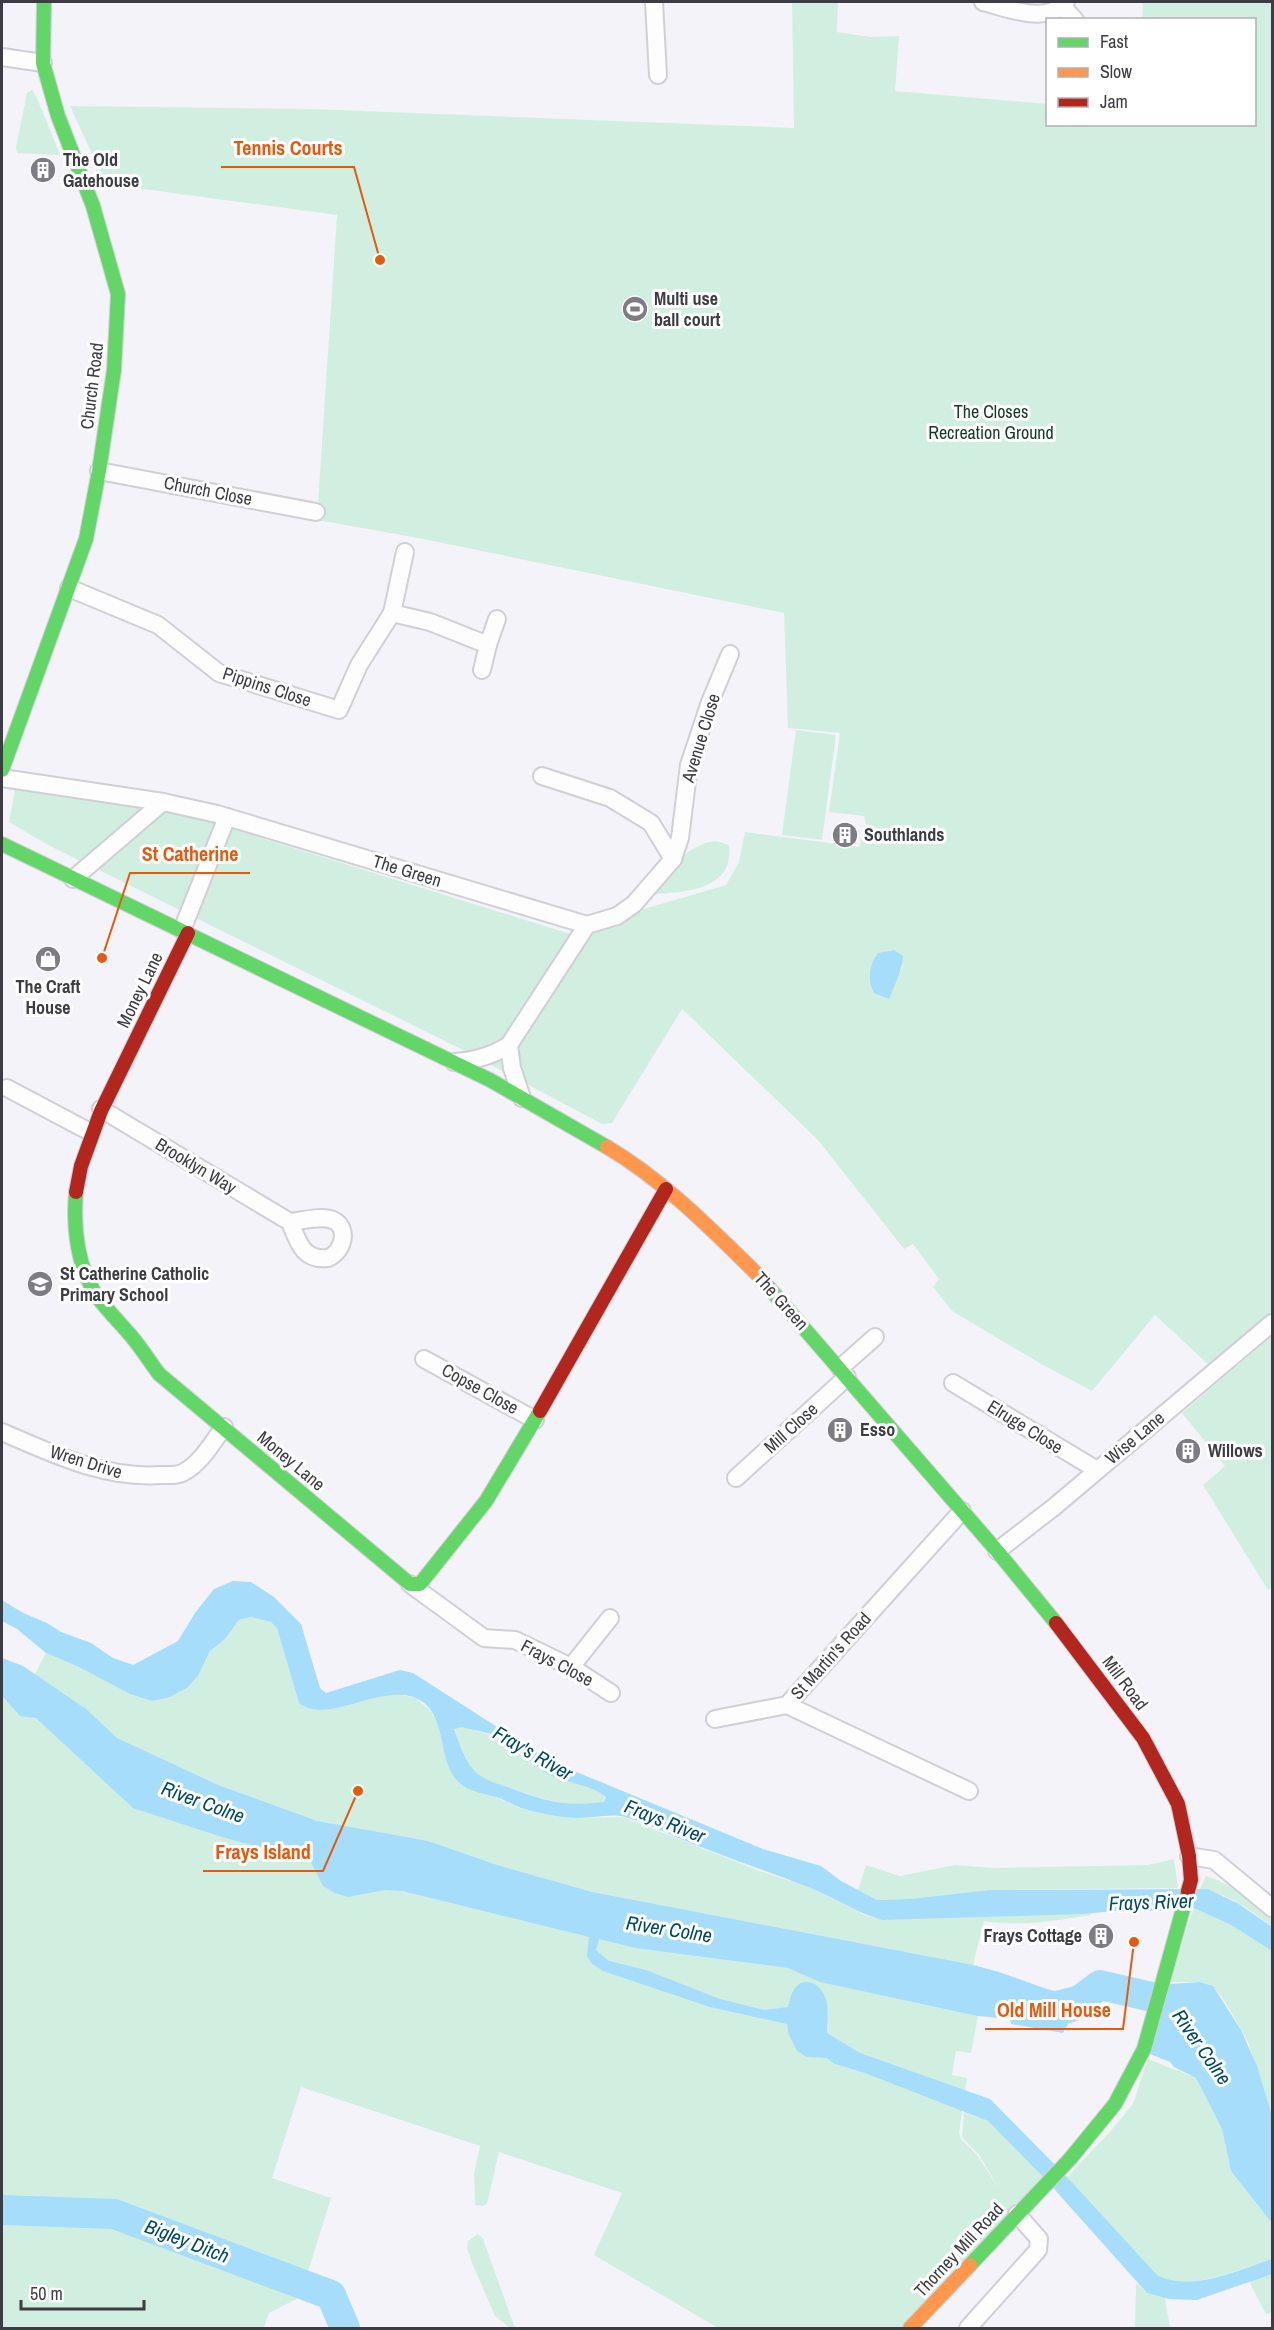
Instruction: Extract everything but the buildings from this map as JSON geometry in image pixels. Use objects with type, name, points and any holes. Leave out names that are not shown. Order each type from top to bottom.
[{"type":"street","name":"Church Road","points":[[2,770],[86,539],[114,370],[118,294],[93,206],[58,116],[43,63],[44,2]]},
{"type":"street","points":[[654,2],[658,75]]},
{"type":"street","points":[[983,2],[1039,13],[1056,11],[1064,4],[1074,18]]},
{"type":"street","points":[[2,57],[43,63]]},
{"type":"street","name":"Church Close","points":[[99,471],[316,512]]},
{"type":"street","name":"Pippins Close","points":[[69,588],[158,625],[219,673],[339,710],[359,665],[392,613],[405,552]]},
{"type":"street","points":[[392,613],[430,622],[488,645]]},
{"type":"street","points":[[482,670],[497,619]]},
{"type":"street","name":"Avenue Close","points":[[673,859],[680,837],[689,765],[710,702],[730,654]]},
{"type":"street","points":[[454,1062],[495,1054],[509,1045],[587,925],[617,916],[634,904],[673,859],[651,823],[631,810],[610,798],[542,776]]},
{"type":"street","name":"The Green","points":[[2,778],[163,802],[227,817],[587,925]]},
{"type":"street","points":[[73,879],[163,802]]},
{"type":"street","points":[[185,932],[227,817]]},
{"type":"street","name":"The Green","points":[[2,844],[454,1062],[637,1164],[757,1273],[997,1551]]},
{"type":"street","name":"Money Lane","points":[[185,932],[90,1132],[77,1176],[75,1203],[77,1243],[90,1284],[103,1305],[136,1340],[152,1367],[410,1584]]},
{"type":"street","points":[[509,1045],[512,1068],[522,1098]]},
{"type":"street","points":[[7,1088],[90,1132]]},
{"type":"street","name":"Brooklyn Way","points":[[101,1109],[290,1222]]},
{"type":"street","points":[[410,1584],[420,1584],[486,1501],[535,1420],[666,1189]]},
{"type":"street","name":"Wise Lane","points":[[997,1551],[1272,1323]]},
{"type":"street","name":"Mill Close","points":[[736,1478],[876,1337]]},
{"type":"street","name":"Copse Close","points":[[424,1359],[535,1420]]},
{"type":"street","name":"Elruge Close","points":[[954,1383],[1097,1470]]},
{"type":"street","name":"Wren Drive","points":[[2,1432],[81,1465],[130,1476],[156,1476],[181,1474],[192,1467],[224,1427]]},
{"type":"street","name":"St Martin's Road","points":[[963,1511],[787,1705],[969,1791]]},
{"type":"street","name":"Mill Road","points":[[997,1551],[1083,1656],[1143,1738],[1178,1804],[1189,1856]]},
{"type":"street","name":"Frays Close","points":[[410,1584],[484,1638],[514,1640],[570,1667],[611,1693]]},
{"type":"street","points":[[570,1667],[610,1618]]},
{"type":"street","points":[[715,1719],[787,1705]]},
{"type":"street","points":[[1189,1856],[1214,1860],[1272,1908]]},
{"type":"street","name":"Thorney Mill Road","points":[[910,2328],[1070,2159],[1115,2104],[1144,2049],[1191,1880],[1189,1856]]},
{"type":"street","points":[[968,2328],[1039,2247],[1039,2239],[1017,2214]]},
{"type":"green space","name":"The Closes Recreation Ground","points":[[792,2],[838,2],[837,32],[871,37],[899,36],[895,91],[1046,104],[1046,126],[1256,126],[1256,18],[1142,18],[1143,2],[1272,2],[1272,1316],[1211,1367],[1155,1315],[1092,1391],[952,1311],[933,1287],[939,1279],[913,1244],[904,1249],[818,1140],[682,1009],[612,1123],[602,1124],[465,1051],[48,845],[9,822],[15,790],[87,796],[200,819],[574,935],[637,911],[726,885],[739,862],[745,832],[860,847],[863,827],[866,825],[864,816],[829,812],[840,733],[788,728],[784,613],[418,538],[317,520],[337,215],[106,184],[70,106],[311,109],[794,128]],"holes":[[[894,950],[903,966],[891,990],[891,996],[886,951]]]},
{"type":"green space","points":[[32,90],[60,155],[17,153],[16,147],[27,93]]},
{"type":"green space","points":[[796,730],[836,735],[822,840],[782,835]]},
{"type":"green space","points":[[716,841],[729,845],[729,860],[724,871],[716,879],[706,885],[681,892],[653,893],[672,867],[688,853],[696,847]]},
{"type":"green space","points":[[1272,1336],[1272,1587],[1268,1590],[1203,1485],[1225,1466],[1182,1413]]},
{"type":"green space","points":[[251,1617],[271,1622],[277,1627],[299,1703],[394,1693],[415,1698],[430,1710],[438,1723],[443,1747],[497,1798],[520,1808],[576,1818],[623,1817],[757,1870],[809,1887],[865,1915],[882,1920],[1091,1913],[1091,1915],[1037,1922],[984,1921],[973,1965],[978,2016],[971,2053],[956,2051],[952,2075],[967,2078],[959,2133],[961,2139],[977,2155],[1000,2190],[979,2155],[962,2137],[964,2112],[988,2121],[1047,2181],[904,2328],[718,2328],[594,2255],[622,2193],[499,2152],[487,2204],[475,2205],[474,2174],[480,2146],[301,2087],[272,2178],[331,2198],[300,2297],[269,2313],[264,2327],[2,2328],[2,1696],[16,1710],[46,1653],[79,1667],[188,1687],[198,1676],[210,1651],[225,1639],[239,1620]]},
{"type":"green space","points":[[462,1727],[501,1738],[527,1760],[565,1781],[586,1785],[605,1796],[604,1803],[577,1804],[555,1801],[533,1796],[485,1779],[473,1769],[463,1753],[454,1728]]},
{"type":"green space","points":[[1174,1859],[1178,1888],[989,1890],[910,1899],[877,1900],[858,1890],[866,1865],[900,1876],[955,1865],[993,1868],[1148,1865]]},
{"type":"green space","points":[[1206,1876],[1233,1888],[1249,1900],[1272,1919],[1272,1927],[1248,1909],[1228,1898],[1209,1890],[1200,1889]]},
{"type":"green space","points":[[1194,1908],[1231,1925],[1272,1951],[1272,2116],[1248,2042],[1213,1986],[1200,1982],[1169,1982]]},
{"type":"green space","points":[[1148,2059],[1196,2078],[1222,2129],[1231,2171],[1272,2223],[1272,2259],[1205,2280],[1178,2283],[1167,2281],[1144,2264],[1067,2177],[1133,2104]]},
{"type":"green space","points":[[478,2234],[483,2239],[515,2328],[510,2328],[495,2316],[472,2263],[467,2248],[468,2241]]},
{"type":"green space","points":[[1272,2274],[1272,2311],[1266,2314],[1249,2281]]},
{"type":"green space","points":[[1136,2283],[1147,2293],[1165,2298],[1170,2328],[1135,2328]]},
{"type":"water","points":[[894,950],[903,956],[903,961],[889,999],[874,993],[870,983],[870,972],[878,953]]},
{"type":"water","points":[[233,1581],[251,1582],[274,1597],[301,1624],[320,1688],[326,1693],[400,1670],[413,1673],[550,1761],[763,1849],[821,1866],[841,1881],[877,1900],[910,1899],[989,1890],[1208,1889],[1239,1904],[1272,1927],[1272,1951],[1231,1925],[1194,1908],[1170,1911],[882,1920],[808,1887],[634,1820],[619,1816],[561,1817],[521,1808],[470,1789],[453,1776],[433,1713],[425,1704],[413,1697],[384,1696],[323,1710],[310,1709],[299,1703],[277,1628],[271,1622],[251,1617],[239,1620],[225,1639],[210,1651],[198,1676],[188,1687],[170,1697],[152,1701],[130,1694],[79,1667],[46,1653],[17,1629],[2,1621],[2,1600],[61,1632],[91,1643],[113,1658],[133,1665],[178,1641],[195,1613],[214,1589]],"holes":[[[462,1727],[498,1737],[546,1773],[599,1792],[606,1797],[604,1802],[577,1804],[555,1802],[485,1779],[478,1774],[463,1753],[454,1729]]]},
{"type":"water","points":[[2,1658],[23,1666],[86,1709],[117,1738],[218,1785],[317,1821],[428,1841],[497,1865],[592,1892],[973,1965],[1055,1991],[1105,1978],[1101,1991],[1091,1995],[1083,2019],[1071,2019],[1063,2033],[1011,2024],[1010,2019],[978,2016],[820,1982],[788,1968],[636,1948],[599,1939],[596,1950],[609,1961],[646,1970],[720,1999],[764,2010],[788,2007],[792,1992],[796,1987],[802,1983],[811,1982],[819,1987],[826,2000],[827,2033],[860,2053],[990,2099],[1067,2177],[1157,2275],[1170,2280],[1199,2281],[1230,2274],[1272,2259],[1272,2274],[1197,2300],[1169,2299],[1147,2293],[1047,2181],[988,2121],[865,2073],[835,2064],[827,2058],[807,2057],[797,2051],[789,2035],[787,2024],[710,2007],[603,1971],[591,1963],[587,1956],[589,1937],[403,1891],[385,1890],[348,1897],[323,1886],[310,1860],[225,1838],[133,1808],[36,1718],[20,1716],[2,1696]]},
{"type":"water","points":[[1200,1982],[1213,1986],[1241,2030],[1257,2066],[1272,2116],[1272,2223],[1231,2171],[1222,2129],[1196,2078],[1174,2067],[1170,2062],[1150,2054],[1170,1984]]},
{"type":"waterway","name":"River Colne","points":[[1069,2008],[1100,1985],[1169,2001],[1178,2015]]},
{"type":"waterway","name":"Bigley Ditch","points":[[2,2210],[114,2214],[331,2295],[345,2328]]},
{"type":"traffic: fast","points":[[2,770],[86,539],[114,370],[118,294],[93,206],[58,116],[43,63],[44,2]]},
{"type":"traffic: fast","points":[[2,844],[490,1080],[607,1147]]},
{"type":"traffic: fast","points":[[76,1192],[76,1233],[86,1275],[99,1299],[136,1342],[159,1374],[410,1584],[420,1584],[486,1501],[540,1411]]},
{"type":"traffic: fast","points":[[757,1274],[997,1551],[1056,1623]]},
{"type":"traffic: fast","points":[[970,2265],[1070,2159],[1115,2104],[1144,2049],[1188,1891]]},
{"type":"traffic: slow","points":[[607,1147],[667,1190],[704,1222],[757,1274]]},
{"type":"traffic: slow","points":[[910,2328],[970,2265]]},
{"type":"traffic: jam","points":[[76,1192],[81,1166],[101,1111],[188,933]]},
{"type":"traffic: jam","points":[[540,1411],[666,1189]]},
{"type":"traffic: jam","points":[[1056,1623],[1143,1738],[1178,1804],[1189,1856],[1191,1880],[1188,1891]]},
{"type":"place","name":"The Old Gatehouse","points":[[43,170]]},
{"type":"place","name":"Tennis Courts","points":[[380,260]]},
{"type":"place","name":"Multi use ball court","points":[[635,309]]},
{"type":"place","name":"Southlands","points":[[845,835]]},
{"type":"place","name":"St Catherine","points":[[102,958]]},
{"type":"place","name":"The Craft House","points":[[48,959]]},
{"type":"place","name":"St Catherine Catholic Primary School","points":[[40,1284]]},
{"type":"place","name":"Esso","points":[[840,1430]]},
{"type":"place","name":"Willows","points":[[1188,1451]]},
{"type":"place","name":"Frays Island","points":[[358,1791]]},
{"type":"place","name":"Frays Cottage","points":[[1101,1936]]},
{"type":"place","name":"Old Mill House","points":[[1134,1942]]},
{"type":"water label","name":"Fray's River","points":[[533,1753]]},
{"type":"water label","name":"Frays River","points":[[665,1821]]},
{"type":"water label","name":"Frays River","points":[[1151,1902]]}]
